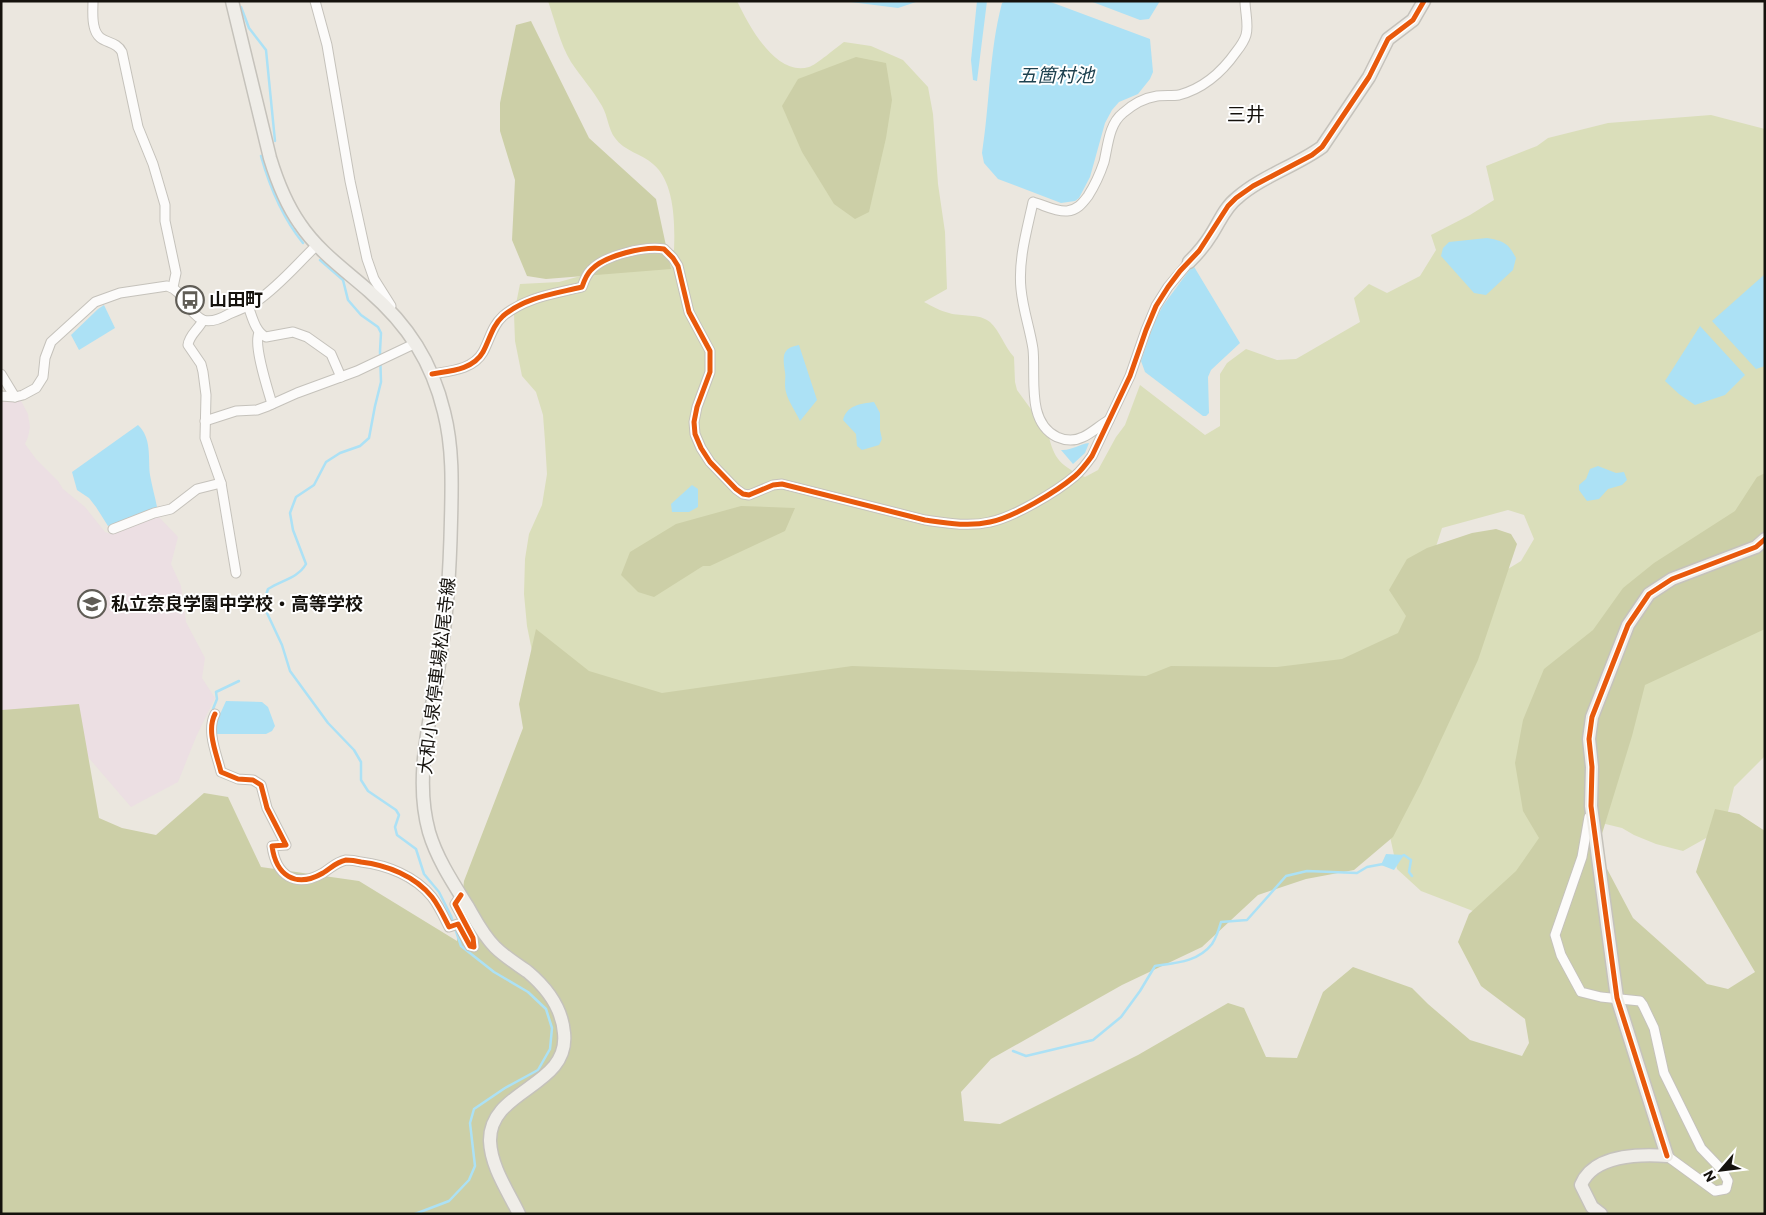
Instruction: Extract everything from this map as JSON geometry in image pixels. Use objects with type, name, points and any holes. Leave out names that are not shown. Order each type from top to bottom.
[{"type":"main road","name":"大和小泉停車場松尾寺線","points":[[232,1],[274,172],[290,209],[317,245],[370,292],[400,322],[416,343],[432,374],[449,432],[452,488],[451,572],[447,614],[425,750],[423,799],[433,841],[446,870],[483,933],[494,946],[545,988],[556,1005],[564,1028],[563,1050],[552,1070],[542,1079],[514,1097],[503,1108],[494,1122],[490,1139],[492,1156],[518,1214]]},
{"type":"main road","points":[[1189,262],[1210,237],[1228,206],[1236,198],[1253,186],[1312,155],[1322,147],[1369,76],[1388,39],[1413,20],[1424,1]]},
{"type":"main road","points":[[1602,1214],[1592,1206],[1581,1185],[1585,1176],[1594,1169],[1617,1158],[1641,1154],[1666,1156],[1617,998],[1591,806],[1592,768],[1589,739],[1592,718],[1628,625],[1649,594],[1672,579],[1756,547],[1765,539]]},
{"type":"street","points":[[92,1],[93,24],[96,33],[102,40],[117,45],[122,52],[138,127],[155,170],[165,205],[165,221],[176,273],[173,287]]},
{"type":"street","points":[[315,1],[327,45],[350,181],[367,259],[374,279],[400,322]]},
{"type":"street","points":[[1109,420],[1084,437],[1062,440],[1052,435],[1043,424],[1037,411],[1033,348],[1021,288],[1023,247],[1034,202],[1060,211],[1075,209],[1082,204],[1094,187],[1100,173],[1114,123],[1120,115],[1130,106],[1148,98],[1180,94],[1208,82],[1224,69],[1242,44],[1246,35],[1245,1]]},
{"type":"street","points":[[1,396],[15,397],[30,392],[40,383],[43,377],[45,358],[52,342],[96,302],[120,292],[145,290],[162,286],[173,287],[194,314],[203,320],[208,321],[222,318],[264,296],[317,245]]},
{"type":"street","points":[[432,374],[461,368],[477,360],[494,326],[501,318],[523,303],[582,287],[590,270],[599,263],[646,248],[664,249],[673,258],[681,276],[689,312],[710,351],[710,372],[697,407],[694,422],[695,434],[710,462],[736,489],[743,494],[749,495],[773,485],[782,484],[925,520],[969,524],[992,522],[1003,519],[1051,493],[1076,476],[1092,456],[1130,376],[1156,306],[1168,287],[1189,262]]},
{"type":"street","points":[[248,306],[259,333],[266,337],[292,332],[306,337],[330,354],[341,377]]},
{"type":"street","points":[[203,320],[199,329],[190,337],[188,345],[201,364],[203,372],[206,395],[205,438],[221,483],[236,573]]},
{"type":"street","points":[[259,333],[257,338],[258,348],[272,404]]},
{"type":"street","points":[[205,421],[236,412],[257,410],[341,377],[416,343]]},
{"type":"street","points":[[1,374],[15,397]]},
{"type":"street","points":[[113,529],[154,513],[175,508],[197,489],[221,483]]},
{"type":"street","points":[[215,714],[212,720],[212,735],[221,772],[238,780],[253,780],[261,785],[267,808],[286,845],[272,846],[274,859],[283,874],[288,877],[305,879],[323,873],[332,865],[346,860],[388,867],[412,879],[432,897],[470,946],[474,947],[473,938],[455,904],[461,895]]},
{"type":"street","points":[[1591,806],[1582,857],[1555,935],[1561,955],[1581,992],[1601,997],[1640,1001],[1643,1005],[1654,1028],[1664,1073],[1701,1148],[1722,1170],[1728,1182],[1726,1189],[1714,1191],[1666,1156]]},
{"type":"shaded area","name":"私立奈良学園中学校・高等学校","points":[[20,399],[28,414],[30,427],[25,444],[63,489],[85,507],[105,532],[111,534],[158,516],[178,537],[171,564],[181,586],[186,622],[205,658],[202,678],[215,698],[196,737],[178,782],[131,807],[57,721],[1,756],[1,400],[14,401]]},
{"type":"green space","points":[[548,1],[737,1],[756,36],[765,47],[775,57],[797,68],[812,66],[844,42],[871,46],[903,60],[928,87],[933,114],[938,184],[945,232],[947,289],[924,302],[946,312],[981,317],[990,322],[1014,357],[1017,390],[1033,412],[1038,426],[1048,433],[1056,456],[1064,465],[1085,477],[1098,470],[1116,437],[1125,425],[1140,385],[1205,435],[1220,426],[1220,374],[1227,363],[1246,349],[1277,360],[1296,359],[1360,322],[1354,298],[1369,284],[1387,293],[1420,276],[1436,250],[1431,235],[1494,200],[1486,166],[1537,146],[1548,138],[1608,123],[1711,115],[1765,129],[1765,756],[1734,787],[1724,828],[1683,851],[1656,844],[1622,828],[1589,820],[1512,926],[1421,891],[1397,869],[1386,818],[1485,583],[1521,561],[1534,539],[1524,515],[1508,510],[1442,528],[1426,577],[1387,665],[732,717],[536,671],[527,626],[524,594],[525,559],[529,534],[542,505],[547,474],[543,415],[536,392],[522,376],[515,341],[514,314],[520,284],[559,282],[674,250],[674,217],[666,182],[653,164],[623,146],[613,134],[602,106],[567,55]]},
{"type":"green space","points":[[531,21],[589,138],[656,199],[671,269],[546,279],[527,276],[512,240],[515,180],[500,131],[500,103],[516,25]]},
{"type":"green space","points":[[856,57],[886,63],[892,100],[886,138],[869,212],[855,219],[834,204],[802,152],[782,106],[798,79]]},
{"type":"green space","points":[[1765,473],[1765,629],[1645,685],[1632,736],[1597,850],[1633,918],[1707,984],[1728,989],[1755,972],[1696,872],[1715,809],[1739,814],[1765,831],[1765,1214],[1,1214],[2,710],[79,704],[99,818],[122,828],[156,835],[204,793],[228,797],[261,867],[359,881],[457,941],[464,881],[523,728],[519,704],[536,629],[589,671],[662,693],[852,666],[1146,676],[1171,666],[1277,667],[1342,659],[1398,633],[1406,616],[1389,590],[1407,559],[1427,548],[1472,533],[1496,529],[1511,534],[1517,544],[1478,660],[1421,783],[1393,837],[1354,870],[1306,879],[1258,895],[1202,947],[1122,985],[991,1059],[961,1092],[964,1121],[1000,1124],[1138,1055],[1228,1003],[1244,1008],[1266,1057],[1297,1058],[1323,992],[1353,967],[1412,988],[1470,1040],[1522,1056],[1529,1043],[1525,1019],[1481,986],[1458,942],[1469,914],[1516,871],[1539,838],[1523,811],[1515,763],[1523,720],[1544,669],[1593,630],[1623,588],[1654,563],[1735,511],[1757,477]]},
{"type":"green space","points":[[741,506],[795,508],[785,531],[710,566],[703,566],[654,597],[638,592],[621,575],[630,552],[676,524]]},
{"type":"water","points":[[843,1],[919,1],[898,8]]},
{"type":"water","points":[[977,1],[987,1],[977,81],[973,80],[971,60]]},
{"type":"water","name":"五箇村池","points":[[1006,1],[1048,1],[1150,39],[1153,72],[1150,79],[1138,94],[1119,102],[1112,110],[1105,123],[1090,177],[1079,198],[1075,201],[1061,203],[998,179],[984,163],[982,153],[992,59],[1002,3]]},
{"type":"water","points":[[1090,1],[1160,1],[1149,19],[1140,20]]},
{"type":"water","points":[[1487,238],[1498,240],[1505,244],[1516,258],[1513,270],[1486,295],[1474,293],[1441,256],[1443,248],[1449,242]]},
{"type":"water","points":[[1193,265],[1240,343],[1211,370],[1208,377],[1209,413],[1206,416],[1203,416],[1145,372],[1141,361],[1153,326],[1162,307]]},
{"type":"water","points":[[1765,274],[1765,366],[1756,369],[1712,321]]},
{"type":"water","points":[[104,305],[115,328],[79,350],[71,335]]},
{"type":"water","points":[[1700,326],[1745,375],[1725,395],[1695,405],[1665,381]]},
{"type":"water","points":[[799,345],[817,400],[800,421],[786,392],[784,362],[786,351],[793,346]]},
{"type":"water","points":[[874,402],[880,413],[882,439],[879,445],[862,450],[857,446],[856,434],[843,420],[851,408]]},
{"type":"water","points":[[138,425],[146,436],[150,475],[157,507],[108,526],[89,498],[77,490],[72,472]]},
{"type":"water","points":[[1089,443],[1085,453],[1073,464],[1061,450],[1068,449]]},
{"type":"water","points":[[1598,466],[1616,473],[1624,472],[1627,480],[1622,485],[1608,489],[1599,499],[1587,501],[1579,490],[1579,485],[1586,479],[1590,469]]},
{"type":"water","points":[[692,485],[698,489],[698,507],[689,512],[672,512],[671,504]]},
{"type":"water","points":[[226,701],[262,702],[268,707],[275,726],[272,731],[266,734],[216,734],[216,723]]},
{"type":"water","points":[[1386,854],[1404,855],[1394,870],[1381,865]]},
{"type":"waterway","points":[[241,7],[249,28],[266,50],[275,141]]},
{"type":"waterway","points":[[261,156],[278,202],[289,223],[303,243]]},
{"type":"waterway","points":[[320,260],[343,280],[348,300],[361,315],[378,327],[381,333],[381,382],[369,438],[360,446],[340,453],[326,462],[314,485],[296,497],[290,513],[293,530],[306,564],[299,573],[268,589],[265,598],[267,613],[282,645],[290,671],[328,723],[354,750],[361,762],[361,780],[368,791],[396,810],[399,815],[395,827],[397,835],[416,849],[424,874],[439,892],[451,916],[461,946],[494,972],[528,992],[546,1009],[552,1028],[550,1049],[538,1070],[505,1088],[474,1109],[470,1123],[475,1166],[469,1180],[449,1201],[415,1214]]},
{"type":"waterway","points":[[220,714],[213,709],[217,699],[216,692],[239,681]]},
{"type":"waterway","points":[[1402,856],[1404,855],[1411,860],[1409,872],[1412,876]]},
{"type":"waterway","points":[[1013,1051],[1026,1056],[1093,1040],[1121,1017],[1155,966],[1186,961],[1200,955],[1212,944],[1221,922],[1247,920],[1286,876],[1307,871],[1357,873],[1367,867],[1383,864]]},
{"type":"cycle path","points":[[432,374],[460,369],[473,363],[483,352],[499,320],[521,304],[582,287],[586,276],[591,270],[615,256],[636,250],[664,249],[678,266],[689,312],[710,351],[710,372],[697,407],[694,422],[695,434],[710,462],[736,489],[743,494],[749,495],[773,485],[782,484],[925,520],[949,523],[990,522],[1011,515],[1046,496],[1078,474],[1092,456],[1130,376],[1156,306],[1168,287],[1199,251],[1228,206],[1236,198],[1253,186],[1312,155],[1322,147],[1369,77],[1388,39],[1413,20],[1424,1]]},
{"type":"cycle path","points":[[1667,1156],[1617,998],[1591,806],[1592,767],[1589,739],[1592,717],[1628,625],[1649,594],[1672,579],[1756,547],[1765,539]]},
{"type":"cycle path","points":[[215,714],[212,735],[221,772],[238,779],[253,780],[261,785],[267,808],[286,845],[272,846],[274,856],[278,865],[288,876],[304,880],[313,878],[346,860],[390,869],[409,877],[425,890],[437,904],[449,927],[458,924],[470,946],[474,947],[473,938],[455,904],[461,895]]},
{"type":"place","name":"山田町","points":[[190,300]]},
{"type":"place","name":"私立奈良学園中学校・高等学校","points":[[92,604]]},
{"type":"district","name":"三井","points":[[1246,114]]}]
